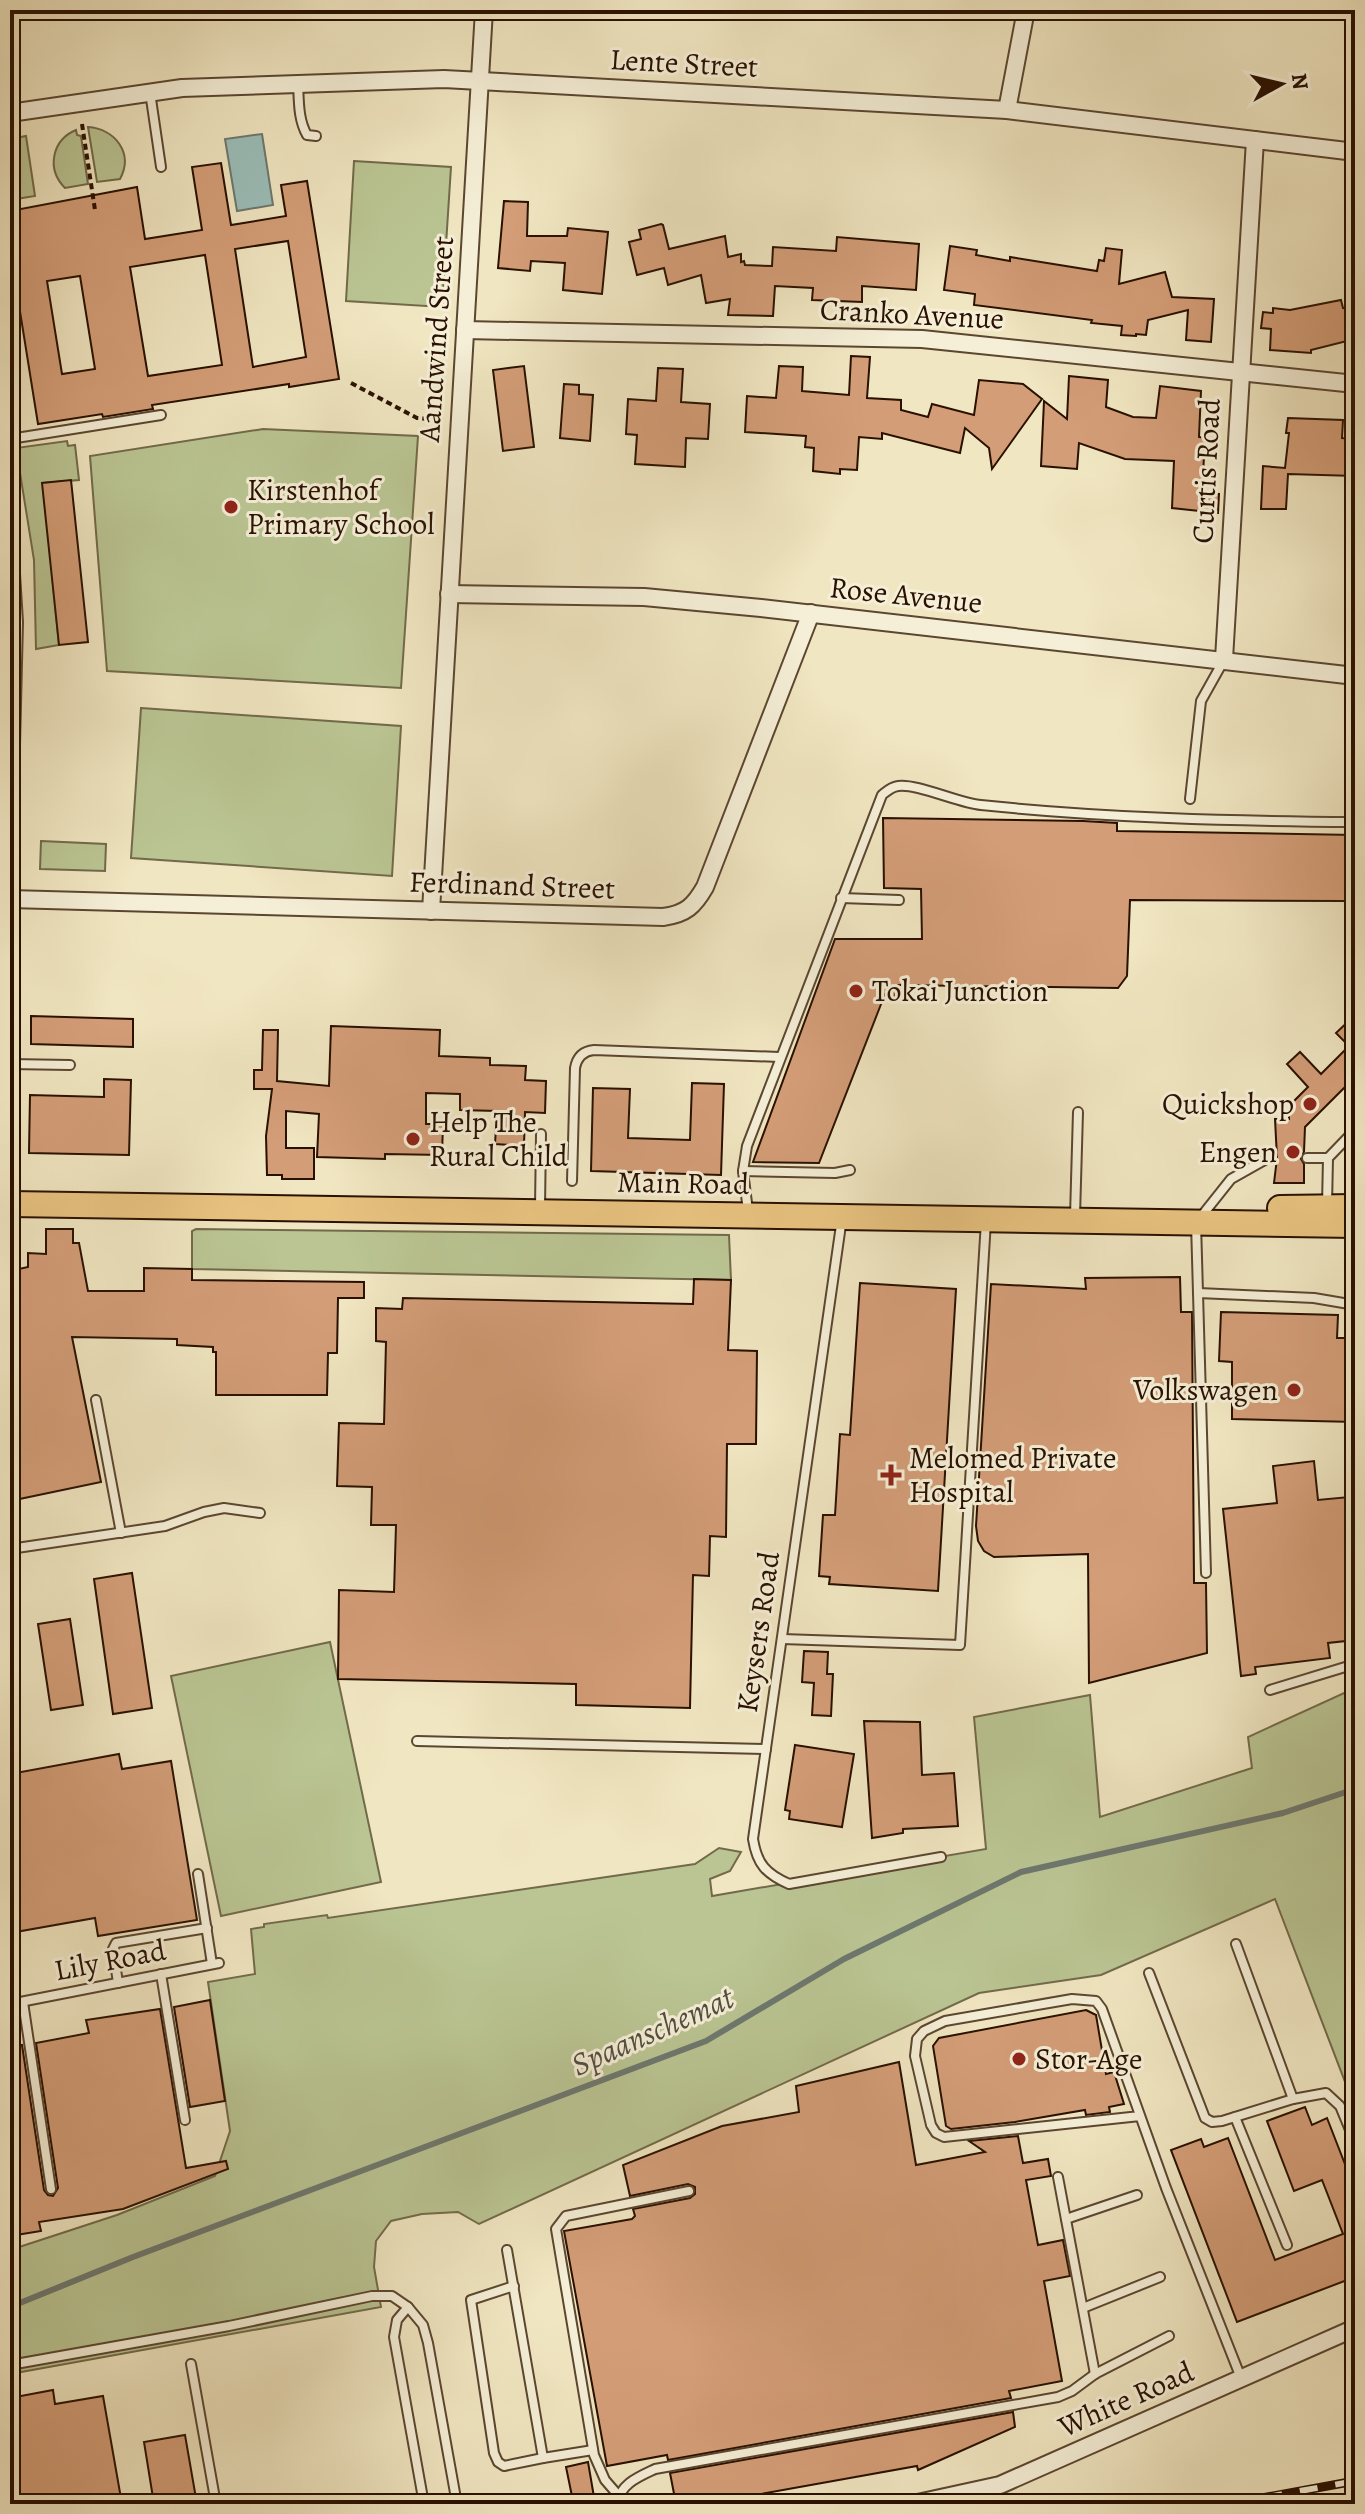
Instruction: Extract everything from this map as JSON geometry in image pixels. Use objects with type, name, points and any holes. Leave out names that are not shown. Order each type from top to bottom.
[{"type":"main road","name":"Main Road","points":[[12,1204],[986,1220],[1075,1213],[1327,1216],[1355,1225]]},
{"type":"main road","points":[[916,1218],[962,1204],[1075,1213]]},
{"type":"main road","points":[[1327,1216],[1355,1207]]},
{"type":"street","name":"Aandwind Street","points":[[431,911],[484,10]]},
{"type":"street","points":[[1007,110],[1026,10]]},
{"type":"street","name":"Lente Street","points":[[10,113],[150,91],[298,82],[480,80],[1007,110],[1355,152]]},
{"type":"street","name":"Curtis Road","points":[[1224,659],[1255,140]]},
{"type":"street","name":"Cranko Avenue","points":[[465,330],[922,339],[1355,384]]},
{"type":"street","points":[[10,558],[14,622],[10,786]]},
{"type":"street","name":"Rose Avenue","points":[[449,594],[644,597],[811,613],[1355,676]]},
{"type":"street","name":"Ferdinand Street","points":[[10,899],[663,917],[687,911],[705,887],[811,613]]},
{"type":"street","name":"White Road","points":[[913,2504],[1000,2485],[1355,2328]]},
{"type":"lane","points":[[298,82],[303,127],[307,135],[316,136]]},
{"type":"lane","points":[[150,91],[161,167]]},
{"type":"lane","points":[[10,439],[161,415]]},
{"type":"lane","name":"Curtis Road","points":[[1190,799],[1201,701],[1224,659]]},
{"type":"lane","points":[[748,1216],[743,1171],[747,1146],[882,795],[899,785],[963,802],[993,806],[1187,818],[1355,822]]},
{"type":"lane","points":[[841,898],[899,900]]},
{"type":"lane","points":[[572,1181],[575,1068],[583,1054],[594,1050],[779,1057]]},
{"type":"lane","points":[[10,1064],[70,1065]]},
{"type":"lane","points":[[1075,1213],[1078,1112]]},
{"type":"lane","points":[[1327,1216],[1328,1158],[1355,1130]]},
{"type":"lane","points":[[540,1213],[541,1134]]},
{"type":"lane","points":[[1206,1573],[1198,1293],[1201,1216],[1231,1179],[1270,1157]]},
{"type":"lane","points":[[1307,1158],[1328,1158]]},
{"type":"lane","points":[[743,1171],[835,1173],[850,1170]]},
{"type":"lane","points":[[12,1204],[15,1258]]},
{"type":"lane","name":"Keysers Road","points":[[842,1217],[753,1839],[755,1854],[762,1869],[789,1884],[941,1857]]},
{"type":"lane","points":[[782,1639],[960,1645],[986,1220]]},
{"type":"lane","points":[[1198,1293],[1314,1298],[1355,1305]]},
{"type":"lane","points":[[96,1400],[121,1533]]},
{"type":"lane","points":[[10,1549],[165,1526],[224,1508],[260,1513]]},
{"type":"lane","points":[[1270,1690],[1355,1664]]},
{"type":"lane","points":[[417,1741],[766,1749]]},
{"type":"lane","points":[[118,1983],[113,1949],[116,1943],[207,1928],[198,1874]]},
{"type":"lane","name":"Lily Road","points":[[10,2004],[216,1963],[207,1928]]},
{"type":"lane","points":[[1236,1944],[1293,2099]]},
{"type":"lane","points":[[1149,1973],[1205,2118],[1212,2122],[1326,2093],[1340,2106],[1355,2142]]},
{"type":"lane","points":[[161,1974],[185,2120]]},
{"type":"lane","points":[[1140,2116],[944,2137],[936,2133],[931,2125],[915,2056],[917,2039],[924,2031],[945,2021],[1072,1999],[1096,2001],[1102,2009],[1241,2379]]},
{"type":"lane","points":[[23,2002],[51,2189]]},
{"type":"lane","points":[[1235,2117],[1287,2245]]},
{"type":"lane","points":[[1058,2177],[1095,2374]]},
{"type":"lane","points":[[689,2191],[566,2216],[556,2229],[593,2450],[598,2467],[618,2499],[627,2484],[655,2469],[1043,2401],[1072,2391],[1095,2374],[1169,2336]]},
{"type":"lane","points":[[1066,2219],[1137,2195]]},
{"type":"lane","points":[[507,2250],[543,2458]]},
{"type":"lane","points":[[1083,2308],[1160,2277]]},
{"type":"lane","points":[[514,2286],[471,2300],[494,2453],[498,2462],[504,2466],[593,2450]]},
{"type":"lane","points":[[10,2365],[229,2326],[372,2296],[392,2296],[408,2307],[423,2325],[457,2504]]},
{"type":"lane","points":[[408,2307],[397,2320],[394,2337],[424,2504]]},
{"type":"lane","points":[[191,2364],[216,2504]]},
{"type":"path","points":[[82,124],[95,210]]},
{"type":"path","points":[[351,383],[417,418],[445,420]]},
{"type":"green space","points":[[88,127],[106,132],[119,144],[125,160],[120,179],[97,182]]},
{"type":"green space","points":[[76,130],[77,135],[81,136],[88,184],[65,188],[55,172],[54,156],[61,141]]},
{"type":"green space","points":[[26,136],[35,196],[10,200],[10,139]]},
{"type":"green space","points":[[354,161],[451,167],[442,307],[346,301]]},
{"type":"green space","points":[[263,429],[418,436],[401,688],[107,671],[90,456]]},
{"type":"green space","points":[[67,441],[68,446],[75,445],[79,480],[43,483],[59,645],[36,649],[34,560],[16,448]]},
{"type":"green space","points":[[141,708],[401,726],[392,876],[131,858]]},
{"type":"green space","points":[[41,841],[106,844],[105,871],[40,869]]},
{"type":"green space","points":[[192,1231],[729,1235],[731,1280],[192,1269]]},
{"type":"green space","points":[[330,1642],[381,1882],[221,1916],[171,1676]]},
{"type":"green space","points":[[1355,1688],[1355,2108],[1275,1899],[1101,1975],[979,1993],[479,2224],[458,2212],[422,2214],[391,2221],[376,2241],[374,2267],[381,2307],[10,2374],[10,2250],[117,2215],[215,2176],[230,2131],[208,1982],[255,1974],[251,1929],[264,1927],[264,1924],[327,1915],[328,1918],[695,1864],[719,1848],[741,1852],[730,1871],[710,1879],[712,1896],[986,1849],[974,1717],[1090,1695],[1100,1817],[1252,1768],[1248,1737]]},
{"type":"water","points":[[262,134],[273,205],[237,211],[225,139]]},
{"type":"building","name":"Kirstenhof Primary School","points":[[221,163],[231,225],[286,216],[281,185],[307,181],[339,379],[152,405],[153,409],[103,417],[102,414],[38,424],[10,249],[10,211],[137,187],[145,239],[202,230],[192,167]],"holes":[[[288,241],[306,357],[253,367],[235,249]],[[205,255],[222,365],[148,376],[130,267]],[[80,276],[95,369],[62,374],[47,281]]]},
{"type":"building","points":[[504,201],[528,202],[527,236],[567,236],[568,228],[608,232],[602,294],[563,290],[565,263],[531,261],[530,271],[498,268]]},
{"type":"building","points":[[661,224],[669,249],[725,236],[728,257],[741,254],[741,262],[744,261],[745,265],[772,266],[773,247],[836,251],[837,237],[919,244],[916,290],[862,286],[862,302],[812,300],[813,288],[775,286],[773,316],[728,315],[730,299],[706,303],[701,275],[668,285],[664,268],[637,275],[629,242],[641,239],[639,230]]},
{"type":"building","points":[[950,246],[977,250],[976,255],[1010,261],[1010,257],[1097,271],[1099,260],[1104,261],[1106,248],[1122,250],[1119,284],[1165,272],[1172,297],[1214,299],[1211,342],[1186,340],[1188,310],[1148,320],[1146,335],[1136,336],[1121,335],[1122,326],[1091,323],[1092,320],[974,305],[975,294],[944,290]]},
{"type":"building","points":[[1341,300],[1343,308],[1355,309],[1355,339],[1311,350],[1311,353],[1270,350],[1271,329],[1261,328],[1263,312],[1273,313],[1273,308],[1290,310]]},
{"type":"building","points":[[851,356],[870,357],[867,398],[901,400],[901,410],[928,417],[932,404],[974,415],[979,380],[1023,384],[1042,399],[992,469],[989,448],[965,428],[960,453],[882,433],[882,439],[859,437],[857,470],[840,469],[840,474],[813,471],[814,448],[805,447],[806,436],[745,432],[747,396],[776,398],[779,366],[803,367],[802,391],[849,395]]},
{"type":"building","points":[[524,366],[534,447],[503,451],[493,370]]},
{"type":"building","points":[[658,368],[683,369],[681,402],[710,404],[708,439],[686,438],[685,467],[635,464],[637,435],[626,434],[628,399],[656,401]]},
{"type":"building","points":[[1069,376],[1108,380],[1106,407],[1133,417],[1156,418],[1160,386],[1201,391],[1199,437],[1205,438],[1202,493],[1219,494],[1218,513],[1172,508],[1174,461],[1125,459],[1079,443],[1077,469],[1041,466],[1044,401],[1067,419]]},
{"type":"building","points":[[564,384],[579,385],[579,394],[593,395],[590,441],[560,438]]},
{"type":"building","points":[[1288,418],[1343,420],[1342,438],[1355,439],[1355,476],[1288,474],[1286,509],[1261,509],[1263,466],[1285,468]]},
{"type":"building","points":[[71,480],[88,642],[59,645],[42,483]]},
{"type":"building","name":"Tokai Junction","points":[[883,818],[1083,821],[1117,823],[1117,831],[1355,835],[1355,906],[1344,901],[1130,900],[1127,976],[1118,988],[898,985],[894,998],[885,994],[819,1163],[753,1162],[835,939],[922,939],[921,889],[884,888]]},
{"type":"building","points":[[1355,1015],[1355,1077],[1305,1127],[1304,1152],[1300,1157],[1304,1164],[1304,1183],[1274,1183],[1277,1158],[1275,1119],[1289,1119],[1289,1106],[1308,1087],[1287,1064],[1300,1052],[1321,1074],[1349,1046],[1336,1033]]},
{"type":"building","points":[[31,1016],[133,1019],[133,1047],[31,1044]]},
{"type":"building","points":[[331,1026],[440,1030],[439,1056],[490,1058],[490,1065],[526,1066],[525,1080],[546,1081],[545,1113],[525,1112],[524,1146],[495,1144],[497,1111],[460,1110],[460,1094],[426,1093],[426,1124],[443,1124],[442,1155],[385,1154],[385,1159],[317,1157],[319,1114],[286,1111],[286,1148],[314,1148],[314,1179],[282,1179],[282,1175],[267,1175],[266,1136],[272,1089],[254,1089],[254,1070],[262,1070],[263,1030],[278,1030],[277,1081],[329,1086]]},
{"type":"building","points":[[104,1079],[131,1080],[129,1155],[29,1153],[30,1095],[104,1097]]},
{"type":"building","points":[[692,1083],[724,1084],[721,1175],[591,1171],[593,1088],[630,1089],[628,1138],[690,1140]]},
{"type":"building","points":[[46,1229],[73,1229],[73,1243],[79,1243],[88,1291],[144,1291],[144,1268],[192,1269],[192,1280],[364,1282],[364,1298],[338,1298],[337,1353],[328,1353],[327,1395],[216,1395],[216,1352],[213,1352],[213,1347],[177,1345],[177,1339],[72,1337],[101,1482],[10,1501],[10,1271],[28,1267],[28,1253],[46,1254]]},
{"type":"building","points":[[1180,1277],[1181,1312],[1192,1312],[1194,1583],[1206,1583],[1207,1653],[1089,1683],[1088,1554],[994,1557],[984,1551],[978,1541],[976,1526],[991,1284],[1086,1289],[1085,1278]]},
{"type":"building","points":[[694,1279],[731,1280],[728,1350],[757,1351],[756,1444],[727,1444],[726,1537],[710,1536],[709,1576],[693,1575],[690,1708],[576,1705],[576,1684],[338,1679],[339,1590],[394,1592],[396,1525],[371,1525],[372,1487],[337,1486],[339,1423],[384,1424],[386,1342],[376,1341],[376,1308],[402,1309],[403,1298],[693,1304]]},
{"type":"building","name":"Melomed Private Hospital","points":[[860,1283],[956,1289],[938,1591],[829,1584],[830,1577],[819,1576],[823,1515],[835,1515],[840,1434],[850,1435]]},
{"type":"building","name":"Volkswagen","points":[[1221,1312],[1338,1315],[1337,1338],[1355,1338],[1355,1422],[1232,1419],[1232,1362],[1219,1361]]},
{"type":"building","points":[[1314,1461],[1318,1500],[1349,1497],[1355,1549],[1355,1640],[1328,1643],[1330,1658],[1255,1667],[1256,1674],[1241,1676],[1223,1509],[1277,1503],[1273,1466]]},
{"type":"building","points":[[132,1573],[152,1708],[113,1714],[94,1579]]},
{"type":"building","points":[[70,1619],[83,1705],[51,1710],[38,1624]]},
{"type":"building","points":[[804,1651],[828,1652],[827,1674],[833,1674],[831,1716],[812,1715],[814,1683],[802,1682]]},
{"type":"building","points":[[864,1721],[920,1722],[922,1775],[954,1773],[958,1826],[903,1829],[903,1833],[872,1838]]},
{"type":"building","points":[[795,1745],[854,1754],[842,1827],[789,1819],[790,1811],[785,1810]]},
{"type":"building","points":[[119,1754],[122,1769],[171,1761],[197,1920],[98,1936],[95,1918],[10,1933],[10,1774]]},
{"type":"building","points":[[210,2000],[225,2101],[190,2107],[174,2007]]},
{"type":"building","points":[[160,2009],[186,2168],[226,2161],[228,2169],[123,2209],[39,2222],[41,2231],[10,2236],[10,2047],[22,2045],[44,2190],[53,2196],[58,2188],[36,2043],[89,2033],[86,2020]]},
{"type":"building","name":"Stor-Age","points":[[1086,2010],[1096,2015],[1106,2074],[1114,2072],[1124,2104],[1109,2107],[1110,2112],[1086,2115],[1085,2110],[1015,2122],[951,2129],[946,2126],[933,2046],[939,2038]]},
{"type":"building","points":[[899,2062],[916,2165],[985,2152],[969,2141],[1018,2136],[1023,2163],[1048,2159],[1051,2176],[1026,2180],[1038,2245],[1063,2240],[1070,2276],[1044,2281],[1062,2381],[1009,2391],[1011,2398],[668,2460],[667,2455],[607,2466],[564,2231],[632,2219],[635,2216],[633,2209],[690,2198],[695,2194],[695,2187],[688,2184],[630,2196],[623,2165],[722,2126],[799,2112],[796,2086]]},
{"type":"building","points":[[1305,2107],[1312,2125],[1327,2118],[1355,2190],[1355,2277],[1237,2322],[1171,2150],[1201,2139],[1204,2147],[1228,2138],[1275,2260],[1343,2234],[1322,2180],[1294,2191],[1267,2121]]},
{"type":"building","points":[[53,2390],[55,2404],[103,2396],[122,2504],[10,2504],[10,2398]]},
{"type":"building","points":[[1013,2412],[1015,2427],[918,2470],[917,2466],[705,2504],[676,2504],[670,2473]]},
{"type":"building","points":[[185,2435],[197,2504],[154,2504],[144,2442]]},
{"type":"building","points":[[588,2462],[594,2497],[573,2501],[566,2467]]},
{"type":"waterway","name":"Spaanschemat","points":[[10,2307],[133,2257],[706,2041],[844,1959],[1021,1872],[1283,1813],[1355,1789]]},
{"type":"railway","points":[[1229,2504],[1355,2481]]},
{"type":"place","name":"Kirstenhof Primary School","points":[[231,507]]},
{"type":"place","name":"Tokai Junction","points":[[856,991]]},
{"type":"place","name":"Quickshop","points":[[1310,1104]]},
{"type":"place","name":"Help The Rural Child","points":[[413,1139]]},
{"type":"place","name":"Engen","points":[[1293,1152]]},
{"type":"place","name":"Volkswagen","points":[[1294,1390]]},
{"type":"place","name":"Melomed Private Hospital","points":[[891,1475]]},
{"type":"place","name":"Stor-Age","points":[[1019,2059]]}]
